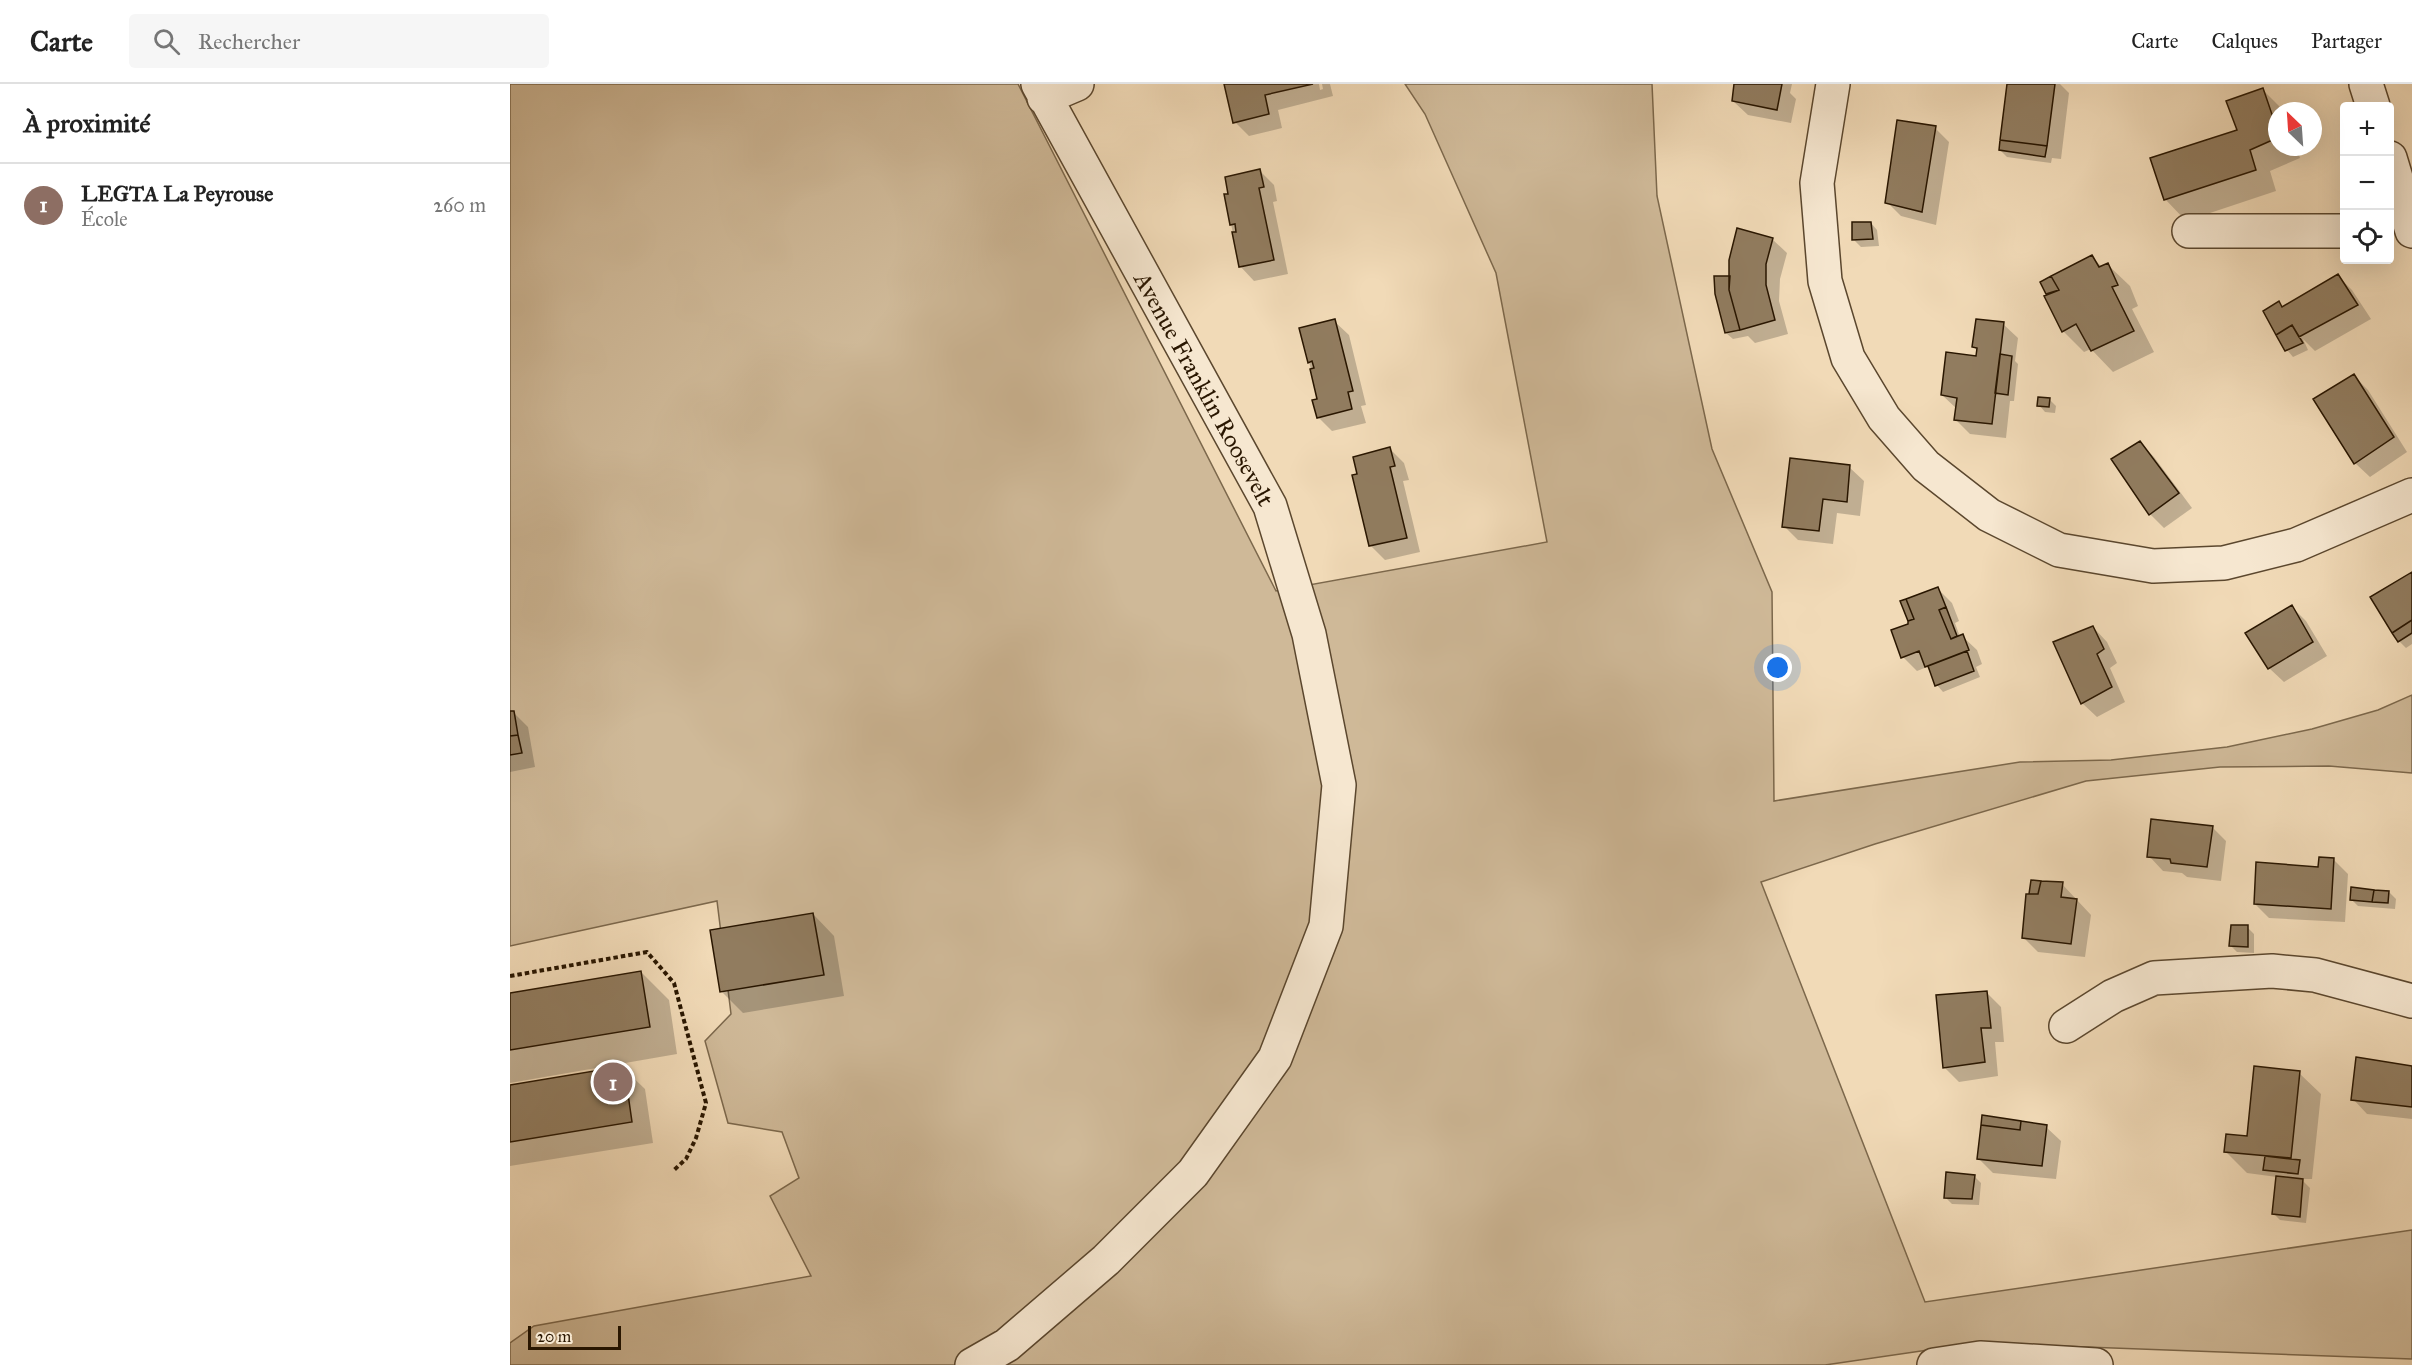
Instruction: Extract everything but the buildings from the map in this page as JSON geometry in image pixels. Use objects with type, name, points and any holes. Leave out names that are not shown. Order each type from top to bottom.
[{"type":"street","points":[[1041,91],[1077,84]]},
{"type":"street","points":[[1833,84],[1816,183],[1825,281],[1848,358],[1884,418],[1926,466],[1989,515],[2059,549],[2152,566],[2224,563],[2296,544],[2412,495]]},
{"type":"street","points":[[2366,84],[2372,102]]},
{"type":"street","name":"Avenue Franklin Roosevelt","points":[[972,1365],[1007,1345],[1107,1260],[1193,1173],[1275,1058],[1326,926],[1339,785],[1309,634],[1270,506],[1041,91]]},
{"type":"street","points":[[2394,171],[2412,231],[2394,231]]},
{"type":"street","points":[[2189,231],[2340,231]]},
{"type":"street","points":[[2066,1026],[2113,996],[2154,978],[2272,971],[2315,975],[2412,1001]]},
{"type":"street","points":[[1934,1365],[1980,1358],[2096,1365]]},
{"type":"path","points":[[510,976],[647,952],[674,983],[706,1103],[696,1138],[686,1159],[674,1170]]},
{"type":"shaded area","points":[[510,84],[1018,84],[1276,591],[1547,542],[1496,273],[1425,114],[1405,84],[1652,84],[1657,196],[1712,449],[1772,592],[1774,801],[2020,762],[2111,760],[2227,747],[2312,729],[2378,710],[2412,695],[2412,773],[2329,766],[2220,767],[2086,781],[1875,844],[1761,882],[1925,1302],[2412,1230],[2412,1359],[1976,1343],[1825,1365],[510,1365],[510,1343],[534,1326],[811,1276],[770,1196],[799,1178],[782,1132],[728,1123],[705,1041],[731,1014],[717,901],[510,946]]},
{"type":"place","name":"LEGTA La Peyrouse","points":[[613,1082]]}]
